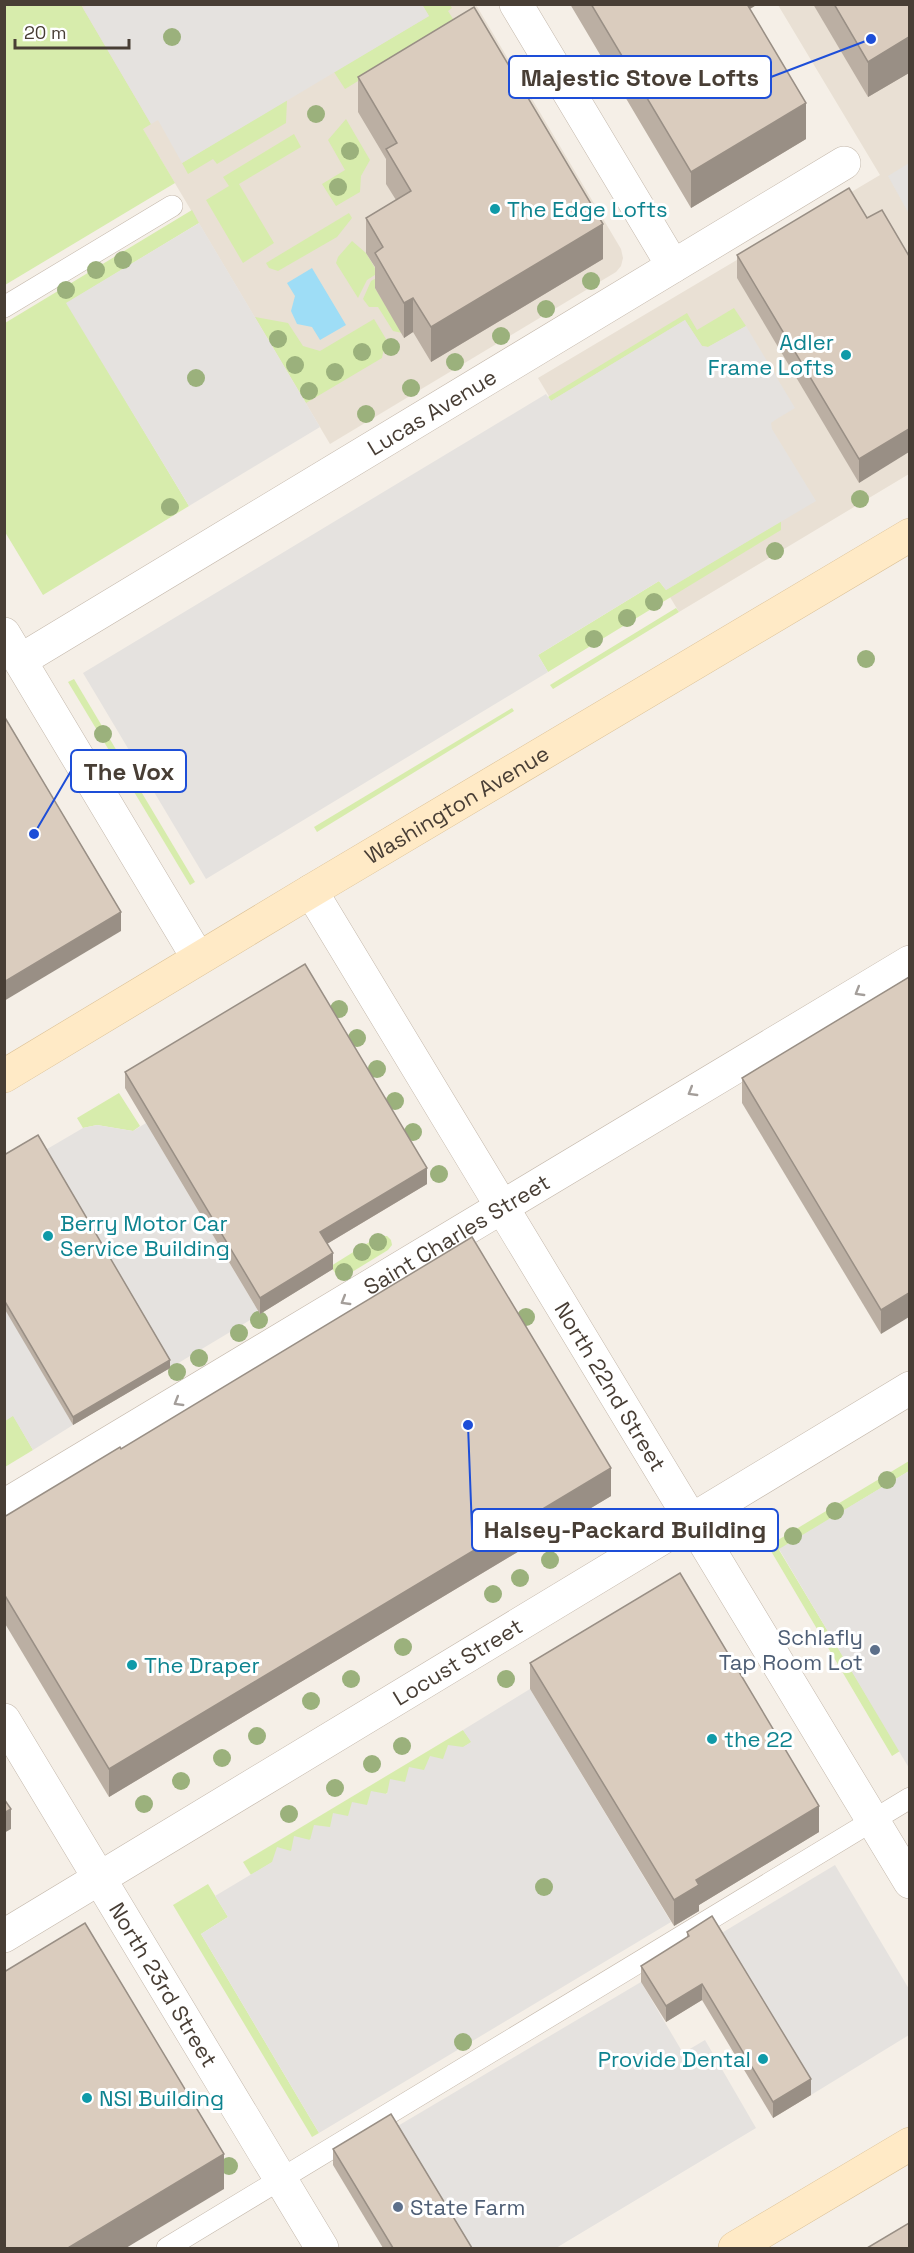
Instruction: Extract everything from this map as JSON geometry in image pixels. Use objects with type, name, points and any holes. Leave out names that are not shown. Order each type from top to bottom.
[{"type":"main road","name":"Washington Avenue","points":[[4,1076],[198,958],[909,536]]},
{"type":"main road","points":[[735,2248],[909,2144]]},
{"type":"street","points":[[516,4],[673,266]]},
{"type":"street","name":"Lucas Avenue","points":[[13,647],[673,266],[844,163]]},
{"type":"street","points":[[13,647],[198,958]]},
{"type":"street","name":"North 22nd Street","points":[[311,891],[909,1882]]},
{"type":"street","name":"Saint Charles Street","points":[[4,1506],[909,962]]},
{"type":"street","name":"Locust Street","points":[[4,1936],[909,1388]]},
{"type":"street","name":"North 23rd Street","points":[[4,1720],[322,2248]]},
{"type":"lane","points":[[4,307],[172,207]]},
{"type":"lane","points":[[167,2248],[909,1798]]},
{"type":"shaded area","points":[[422,4],[429,16],[182,163],[158,120],[151,124],[83,8],[87,5]]},
{"type":"shaded area","points":[[69,5],[476,5],[621,249],[623,258],[621,266],[616,272],[330,444]]},
{"type":"shaded area","points":[[778,5],[909,5],[909,474],[679,612],[538,378],[880,175]]},
{"type":"shaded area","points":[[909,163],[909,214],[888,176]]},
{"type":"shaded area","points":[[199,223],[320,427],[189,506],[66,303]]},
{"type":"shaded area","points":[[685,320],[702,346],[708,347],[746,326],[795,408],[771,423],[772,429],[816,501],[666,590],[659,581],[538,655],[548,672],[206,879],[83,673],[546,394],[551,401]]},
{"type":"shaded area","points":[[146,1123],[260,1314],[170,1368],[42,1152],[83,1128],[97,1125],[133,1131]]},
{"type":"shaded area","points":[[5,1308],[73,1425],[33,1450],[13,1416],[5,1421]]},
{"type":"shaded area","name":"Schlafly Tap Room Lot","points":[[909,1471],[909,1768],[779,1549]]},
{"type":"shaded area","points":[[530,1689],[671,1922],[319,2133],[201,1934],[228,1917],[215,1896],[272,1862],[277,1847],[291,1851],[294,1836],[310,1840],[314,1825],[330,1827],[333,1813],[348,1816],[352,1802],[367,1805],[371,1791],[387,1794],[390,1779],[405,1782],[409,1767],[424,1770],[430,1756],[443,1759],[448,1745],[463,1747],[471,1742],[463,1730]]},
{"type":"shaded area","points":[[835,1865],[909,1989],[909,2035],[811,2095],[715,1937]]},
{"type":"shaded area","points":[[641,1982],[683,2053],[705,2040],[756,2128],[556,2248],[462,2248],[391,2130]]},
{"type":"green space","points":[[4,5],[81,5],[151,124],[143,129],[175,183],[5,285]]},
{"type":"green space","points":[[422,5],[450,5],[452,8],[448,11],[455,22],[345,89],[334,72],[429,16]]},
{"type":"green space","points":[[287,100],[286,123],[217,164],[213,159],[188,174],[182,163]]},
{"type":"green space","points":[[346,119],[370,160],[361,176],[360,192],[336,206],[322,184],[345,170],[328,140]]},
{"type":"green space","points":[[294,134],[301,147],[239,184],[274,243],[243,263],[206,200],[229,186],[223,177]]},
{"type":"green space","points":[[192,210],[199,223],[67,303],[189,506],[43,595],[5,532],[5,323]]},
{"type":"green space","points":[[349,213],[352,218],[337,237],[278,271],[269,268],[266,263]]},
{"type":"green space","points":[[352,241],[366,253],[378,273],[367,280],[358,298],[336,263],[338,257]]},
{"type":"green space","points":[[380,276],[375,288],[402,333],[393,331],[378,307],[369,307],[363,299],[371,281]]},
{"type":"green space","points":[[734,308],[746,326],[708,347],[702,346],[685,320],[551,401],[548,397],[687,313],[697,330]]},
{"type":"green space","points":[[255,317],[288,323],[303,346],[320,351],[374,319],[386,339],[382,358],[306,403]]},
{"type":"green space","points":[[781,521],[781,530],[548,672],[538,655],[659,581],[666,590]]},
{"type":"green space","points":[[676,608],[679,612],[553,689],[550,685]]},
{"type":"green space","points":[[74,679],[195,882],[190,885],[68,682]]},
{"type":"green space","points":[[512,708],[514,711],[317,832],[314,827]]},
{"type":"green space","points":[[119,1093],[140,1126],[133,1131],[97,1125],[83,1128],[77,1118]]},
{"type":"green space","points":[[379,1236],[387,1236],[391,1240],[392,1245],[388,1250],[339,1280],[331,1266]]},
{"type":"green space","points":[[13,1415],[33,1450],[5,1467],[5,1421]]},
{"type":"green space","points":[[909,1461],[909,1471],[779,1550],[900,1751],[892,1756],[768,1546]]},
{"type":"green space","points":[[463,1730],[472,1742],[251,1875],[243,1862]]},
{"type":"green space","points":[[208,1884],[228,1917],[201,1934],[319,2133],[312,2137],[173,1905]]},
{"type":"water","points":[[312,268],[346,325],[320,340],[312,327],[297,324],[291,311],[295,296],[287,283]]},
{"type":"building","points":[[591,4],[747,4],[806,103],[691,172]]},
{"type":"building","points":[[834,4],[909,4],[909,37],[868,62]]},
{"type":"building","name":"The Edge Lofts","points":[[474,7],[603,224],[431,327],[413,298],[404,303],[375,253],[383,247],[366,218],[411,191],[386,149],[397,143],[358,77]]},
{"type":"building","name":"Adler Frame Lofts","points":[[849,188],[867,218],[882,210],[909,256],[909,429],[859,459],[737,255]]},
{"type":"building","points":[[4,716],[121,912],[4,982]]},
{"type":"building","points":[[305,964],[427,1168],[320,1232],[333,1253],[260,1298],[125,1072]]},
{"type":"building","points":[[909,977],[909,1293],[881,1310],[742,1078]]},
{"type":"building","name":"Berry Motor Car Service Building","points":[[38,1135],[170,1360],[73,1417],[4,1300],[4,1155]]},
{"type":"building","points":[[472,1237],[611,1468],[109,1769],[4,1594],[4,1517]]},
{"type":"building","points":[[680,1573],[819,1806],[696,1880],[699,1885],[674,1900],[530,1663]]},
{"type":"building","points":[[4,1799],[11,1809],[4,1813]]},
{"type":"building","name":"Provide Dental","points":[[712,1916],[811,2079],[773,2102],[702,1984],[666,2006],[641,1966],[689,1936],[687,1932]]},
{"type":"building","name":"NSI Building","points":[[85,1923],[224,2154],[68,2248],[4,2248],[4,1972]]},
{"type":"building","name":"State Farm","points":[[391,2114],[472,2248],[393,2248],[333,2149]]},
{"type":"building","points":[[909,2223],[909,2248],[867,2248]]},
{"type":"place","name":"Majestic Stove Lofts","points":[[871,39]]},
{"type":"place","name":"The Edge Lofts","points":[[495,209]]},
{"type":"place","name":"Adler Frame Lofts","points":[[846,355]]},
{"type":"place","name":"The Vox","points":[[34,834]]},
{"type":"place","name":"Berry Motor Car Service Building","points":[[48,1236]]},
{"type":"place","name":"Halsey-Packard Building","points":[[468,1425]]},
{"type":"place","name":"Schlafly Tap Room Lot","points":[[875,1650]]},
{"type":"place","name":"The Draper","points":[[132,1665]]},
{"type":"place","name":"the 22","points":[[712,1739]]},
{"type":"place","name":"Provide Dental","points":[[763,2059]]},
{"type":"place","name":"NSI Building","points":[[87,2098]]},
{"type":"place","name":"State Farm","points":[[398,2207]]}]
